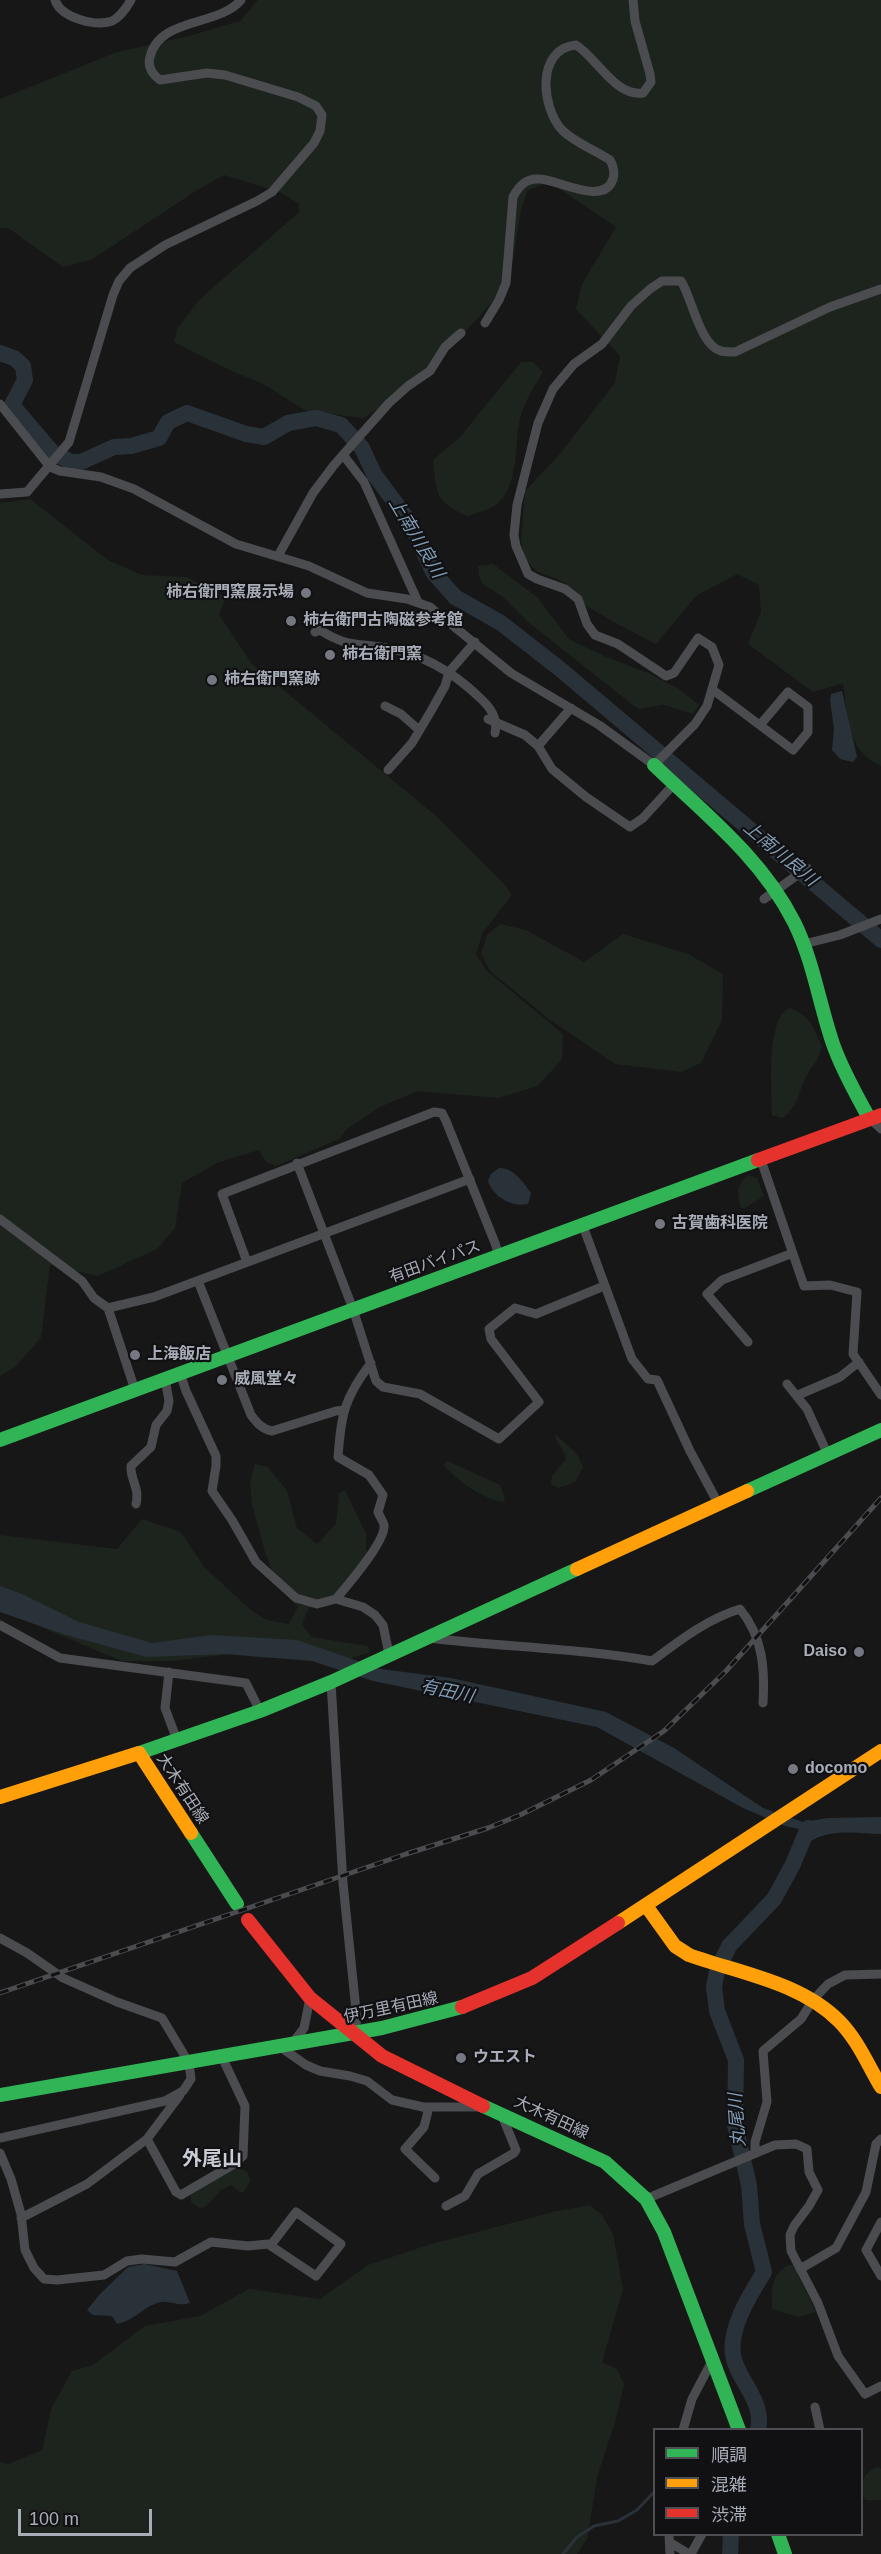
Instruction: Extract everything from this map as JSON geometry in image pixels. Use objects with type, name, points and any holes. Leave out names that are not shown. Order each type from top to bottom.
[{"type":"main road","points":[[656,763],[674,784],[749,858],[776,890],[804,944],[840,1063],[875,1116]]},
{"type":"main road","name":"有田バイパス","points":[[0,1440],[875,1116]]},
{"type":"main road","points":[[139,1753],[260,1711],[331,1682],[881,1430]]},
{"type":"main road","name":"伊万里有田線","points":[[0,2096],[353,2033],[441,2015],[511,1990],[552,1968],[881,1751]]},
{"type":"main road","name":"大木有田線","points":[[0,1797],[139,1753],[237,1904]]},
{"type":"main road","points":[[646,1907],[675,1946],[689,1955],[813,2000],[840,2023],[881,2087]]},
{"type":"main road","name":"大木有田線","points":[[248,1920],[310,1998],[382,2056],[605,2162],[634,2186],[646,2199],[664,2232],[738,2428]]},
{"type":"main road","points":[[778,2536],[785,2554]]},
{"type":"street","points":[[55,0],[57,6],[69,14],[97,24],[115,20],[131,0]]},
{"type":"street","points":[[0,494],[27,492],[53,464],[69,442],[98,339],[119,281],[130,268],[165,245],[272,192],[314,142],[320,131],[322,115],[316,106],[298,97],[225,75],[207,73],[160,80],[150,70],[149,59],[154,45],[165,34],[222,14],[236,6],[241,0]]},
{"type":"street","points":[[485,323],[506,283],[513,196],[518,187],[528,180],[538,178],[590,191],[602,190],[611,183],[614,174],[610,160],[562,130],[554,118],[546,92],[545,78],[548,68],[561,50],[576,45],[616,83],[629,92],[643,93],[651,82],[633,0]]},
{"type":"street","points":[[0,404],[60,471],[101,477],[134,489],[236,544],[309,566],[367,593],[418,602],[442,614],[519,679],[571,708],[656,763],[704,713],[719,665],[712,646],[698,638],[674,673],[666,676],[618,644],[596,635],[587,624],[578,600],[565,589],[528,574],[523,566],[514,536],[517,505],[538,423],[553,388],[574,364],[602,344],[631,306],[662,281],[671,279],[681,281],[688,292],[708,342],[719,351],[735,352],[830,307],[881,289]]},
{"type":"street","points":[[278,556],[313,493],[389,403],[430,371],[446,347],[461,333]]},
{"type":"street","points":[[344,456],[364,482],[418,602]]},
{"type":"street","points":[[315,632],[320,630],[336,641],[348,644],[386,648],[422,657],[449,672],[487,705],[495,733]]},
{"type":"street","points":[[388,770],[412,742],[439,698],[449,672],[475,642]]},
{"type":"street","points":[[713,690],[793,750],[808,732],[808,708],[788,692],[760,725]]},
{"type":"street","points":[[385,706],[401,714],[418,729]]},
{"type":"street","points":[[538,746],[571,708]]},
{"type":"street","points":[[492,721],[518,730],[538,746],[552,769],[586,797],[630,826],[643,818],[674,784]]},
{"type":"street","points":[[764,899],[807,868]]},
{"type":"street","points":[[804,944],[840,935],[881,919]]},
{"type":"street","points":[[247,1262],[222,1194],[297,1163],[434,1112],[442,1113],[446,1121],[499,1256]]},
{"type":"street","points":[[875,1116],[881,1129]]},
{"type":"street","points":[[761,1160],[804,1286],[830,1285],[857,1292],[853,1354],[881,1395]]},
{"type":"street","points":[[297,1163],[353,1310],[376,1381],[383,1387],[420,1394],[498,1439],[539,1402],[491,1339],[489,1329],[515,1308],[536,1314],[604,1286]]},
{"type":"street","points":[[108,1308],[154,1297],[470,1179]]},
{"type":"street","points":[[0,1219],[82,1281],[94,1298],[108,1308],[135,1390]]},
{"type":"street","points":[[583,1226],[632,1359],[648,1379],[657,1380],[690,1451],[719,1505]]},
{"type":"street","points":[[748,1342],[707,1294],[722,1280],[793,1253]]},
{"type":"street","points":[[198,1281],[251,1415],[265,1430],[272,1431],[336,1410],[344,1410]]},
{"type":"street","points":[[798,1395],[840,1377],[859,1362]]},
{"type":"street","points":[[336,1599],[370,1556],[382,1535],[384,1524],[378,1512],[383,1495],[369,1475],[338,1457],[344,1410],[352,1388],[371,1363]]},
{"type":"street","points":[[180,1373],[216,1456],[212,1491],[256,1562],[296,1598],[317,1604],[336,1599],[363,1607],[375,1615],[383,1625],[389,1654]]},
{"type":"street","points":[[136,1504],[138,1495],[131,1466],[151,1447],[156,1425],[167,1411],[169,1401],[165,1379]]},
{"type":"street","points":[[787,1384],[798,1395],[828,1455]]},
{"type":"street","points":[[429,1638],[492,1646],[601,1652],[652,1660],[684,1637],[724,1614],[740,1609],[747,1618],[760,1646],[765,1671],[763,1703]]},
{"type":"street","points":[[0,1625],[60,1658],[246,1683],[260,1711]]},
{"type":"street","points":[[169,1672],[165,1708],[177,1740]]},
{"type":"street","points":[[331,1682],[343,1883],[357,2020],[353,2033]]},
{"type":"street","points":[[0,1938],[27,1953],[63,1978],[117,2002],[162,2018],[189,2063],[191,2079],[147,2139],[87,2184],[21,2218]]},
{"type":"street","points":[[755,2153],[755,2142],[767,2102],[763,2051],[801,2019],[813,2000],[828,1984],[845,1976],[881,1974]]},
{"type":"street","points":[[310,1998],[304,2028],[286,2045],[320,2072],[367,2081],[392,2100],[429,2107],[486,2107]]},
{"type":"street","points":[[147,2139],[176,2192],[181,2195],[234,2164],[243,2156],[245,2106],[222,2057]]},
{"type":"street","points":[[0,2138],[151,2105],[165,2101],[183,2091]]},
{"type":"street","points":[[429,2107],[424,2127],[405,2149],[435,2178]]},
{"type":"street","points":[[446,2206],[465,2196],[478,2174],[516,2150],[501,2113]]},
{"type":"street","points":[[800,2269],[836,2248],[866,2192],[876,2144],[881,2139]]},
{"type":"street","points":[[646,2199],[740,2162],[775,2145],[796,2144],[807,2149],[809,2172],[818,2190],[790,2235],[791,2251],[818,2304],[838,2356],[865,2394],[881,2386]]},
{"type":"street","points":[[0,2152],[11,2179],[26,2250],[34,2268],[44,2279],[57,2280],[104,2275],[127,2261],[142,2259],[175,2262],[211,2242],[248,2246],[271,2245],[316,2276],[341,2244],[296,2212],[271,2245]]},
{"type":"street","points":[[881,2222],[866,2250],[881,2276]]},
{"type":"street","points":[[684,2428],[692,2399],[712,2361]]},
{"type":"street","points":[[815,2407],[820,2428]]},
{"type":"street","points":[[670,2539],[690,2554],[701,2536]]},
{"type":"street","points":[[670,2539],[670,2554]]},
{"type":"shaded area","points":[[258,0],[881,0],[881,766],[861,751],[855,742],[848,720],[843,683],[813,692],[748,644],[761,612],[759,585],[737,574],[696,596],[656,644],[576,600],[566,583],[536,571],[525,559],[521,541],[525,491],[559,455],[615,383],[620,356],[576,309],[582,284],[616,227],[549,182],[527,191],[520,214],[510,282],[426,376],[364,418],[306,411],[265,385],[174,342],[177,329],[199,300],[299,212],[299,204],[280,192],[224,175],[91,260],[63,267],[8,228],[0,228],[0,99],[117,52],[189,36],[240,21]]},
{"type":"shaded area","points":[[521,362],[533,362],[543,372],[522,413],[512,478],[508,489],[494,506],[467,516],[448,506],[439,495],[433,460],[460,437]]},
{"type":"shaded area","points":[[30,499],[108,560],[142,575],[186,577],[226,597],[219,615],[252,664],[436,816],[505,885],[512,895],[483,932],[476,954],[486,970],[563,1034],[562,1059],[538,1086],[498,1098],[418,1091],[380,1107],[347,1129],[339,1139],[276,1166],[266,1162],[259,1150],[219,1162],[182,1183],[175,1228],[157,1249],[98,1276],[50,1265],[41,1338],[15,1367],[0,1376],[0,503]]},
{"type":"shaded area","points":[[493,564],[537,597],[569,639],[679,689],[699,705],[693,714],[664,705],[638,709],[528,622],[503,597],[483,584],[478,566]]},
{"type":"shaded area","points":[[500,924],[526,930],[584,962],[623,934],[688,954],[723,974],[722,1020],[701,1063],[681,1072],[615,1064],[549,1019],[490,971],[481,954],[487,935]]},
{"type":"shaded area","points":[[790,1008],[807,1019],[814,1028],[822,1047],[794,1105],[782,1118],[772,1115],[773,1040],[782,1014]]},
{"type":"shaded area","points":[[748,1175],[757,1178],[764,1196],[745,1208],[741,1208],[738,1190],[741,1182]]},
{"type":"shaded area","points":[[555,1434],[577,1454],[583,1467],[575,1482],[558,1488],[551,1484],[552,1476],[566,1459]]},
{"type":"shaded area","points":[[448,1461],[500,1485],[505,1499],[503,1502],[486,1497],[463,1483],[443,1465]]},
{"type":"shaded area","points":[[255,1464],[268,1467],[287,1491],[297,1528],[317,1544],[336,1524],[339,1493],[345,1490],[366,1534],[367,1562],[342,1598],[309,1608],[302,1625],[312,1637],[367,1646],[370,1652],[349,1659],[281,1647],[264,1658],[231,1654],[172,1661],[122,1661],[0,1610],[0,1535],[117,1549],[142,1519],[181,1532],[204,1567],[252,1611],[267,1620],[289,1624],[298,1607],[276,1581],[265,1552],[252,1504],[250,1481]]},
{"type":"shaded area","points":[[240,2167],[248,2173],[250,2181],[244,2192],[240,2192],[231,2185],[221,2190],[205,2207],[199,2208],[191,2202],[191,2195],[223,2174]]},
{"type":"shaded area","points":[[590,2205],[602,2215],[613,2234],[623,2289],[602,2362],[617,2369],[624,2384],[616,2419],[598,2474],[587,2539],[577,2554],[0,2554],[0,2462],[9,2464],[42,2450],[51,2409],[72,2371],[93,2365],[145,2326],[200,2316],[249,2289],[320,2299],[368,2265],[428,2245],[557,2211]]},
{"type":"shaded area","points":[[788,2265],[793,2265],[816,2312],[798,2317],[772,2309],[773,2284],[778,2274]]},
{"type":"shaded area","points":[[878,2467],[881,2469],[881,2500],[866,2500],[863,2497],[863,2482],[869,2472]]},
{"type":"water","points":[[842,691],[857,757],[853,762],[840,759],[832,750],[834,729],[831,694]]},
{"type":"water","points":[[499,1168],[514,1173],[525,1184],[531,1193],[528,1204],[510,1203],[494,1192],[488,1181],[491,1174]]},
{"type":"water","name":"有田川","points":[[0,1586],[22,1594],[79,1622],[152,1643],[211,1635],[297,1640],[381,1669],[451,1678],[606,1712],[674,1748],[763,1808],[803,1822],[828,1818],[881,1817],[881,1834],[834,1833],[808,1843],[804,1830],[785,1826],[743,1808],[597,1727],[373,1681],[312,1661],[225,1654],[147,1657],[66,1635],[0,1612]]},
{"type":"water","points":[[145,2264],[177,2271],[190,2303],[161,2302],[117,2324],[112,2316],[93,2315],[87,2310],[128,2267]]},
{"type":"waterway","name":"上南川良川","points":[[0,353],[14,358],[23,366],[25,380],[12,405],[52,452],[71,462],[81,462],[114,447],[131,446],[159,438],[168,422],[187,413],[246,434],[264,437],[288,423],[316,418],[341,425],[362,448],[374,474],[411,524],[433,572],[455,597],[501,623],[560,669],[881,940]]},
{"type":"waterway","name":"丸尾川","points":[[758,2428],[758,2410],[736,2364],[733,2344],[737,2322],[764,2272],[752,2224],[749,2185],[735,2125],[736,2060],[717,2011],[714,1987],[717,1971],[729,1946],[774,1899],[793,1864],[808,1828]]},
{"type":"waterway","points":[[563,2554],[577,2537],[594,2526],[618,2521],[637,2510],[653,2493]]},
{"type":"waterway","name":"丸尾川","points":[[730,2554],[731,2536]]},
{"type":"railway","points":[[0,1993],[488,1828],[591,1780],[664,1731],[726,1671],[881,1498]]},
{"type":"traffic: fast","points":[[654,765],[731,838],[766,877],[781,899],[801,936],[837,1054],[869,1118]]},
{"type":"traffic: fast","points":[[0,1440],[758,1160]]},
{"type":"traffic: fast","points":[[747,1491],[881,1430]]},
{"type":"traffic: fast","points":[[139,1753],[260,1711],[331,1682],[577,1569]]},
{"type":"traffic: fast","points":[[191,1833],[237,1904]]},
{"type":"traffic: fast","points":[[0,2095],[382,2028],[462,2007]]},
{"type":"traffic: fast","points":[[483,2106],[605,2162],[646,2199],[664,2232],[738,2428]]},
{"type":"traffic: fast","points":[[779,2536],[785,2554]]},
{"type":"traffic: slow","points":[[577,1569],[747,1491]]},
{"type":"traffic: slow","points":[[618,1923],[881,1751]]},
{"type":"traffic: slow","points":[[0,1797],[139,1753],[191,1833]]},
{"type":"traffic: slow","points":[[647,1907],[675,1946],[689,1955],[768,1980],[806,1997],[823,2008],[839,2021],[851,2036],[881,2087]]},
{"type":"traffic: jam","points":[[758,1160],[881,1115]]},
{"type":"traffic: jam","points":[[248,1920],[310,1998],[382,2056],[483,2106]]},
{"type":"traffic: jam","points":[[462,2007],[532,1978],[618,1923]]},
{"type":"place","name":"柿右衛門窯展示場","points":[[306,593]]},
{"type":"place","name":"柿右衛門古陶磁参考館","points":[[291,621]]},
{"type":"place","name":"柿右衛門窯","points":[[330,655]]},
{"type":"place","name":"柿右衛門窯跡","points":[[212,680]]},
{"type":"place","name":"古賀歯科医院","points":[[660,1224]]},
{"type":"place","name":"上海飯店","points":[[135,1355]]},
{"type":"place","name":"威風堂々","points":[[222,1380]]},
{"type":"place","name":"Daiso","points":[[859,1652]]},
{"type":"place","name":"docomo","points":[[793,1769]]},
{"type":"place","name":"ウエスト","points":[[461,2058]]},
{"type":"district","name":"外尾山","points":[[212,2159]]}]
